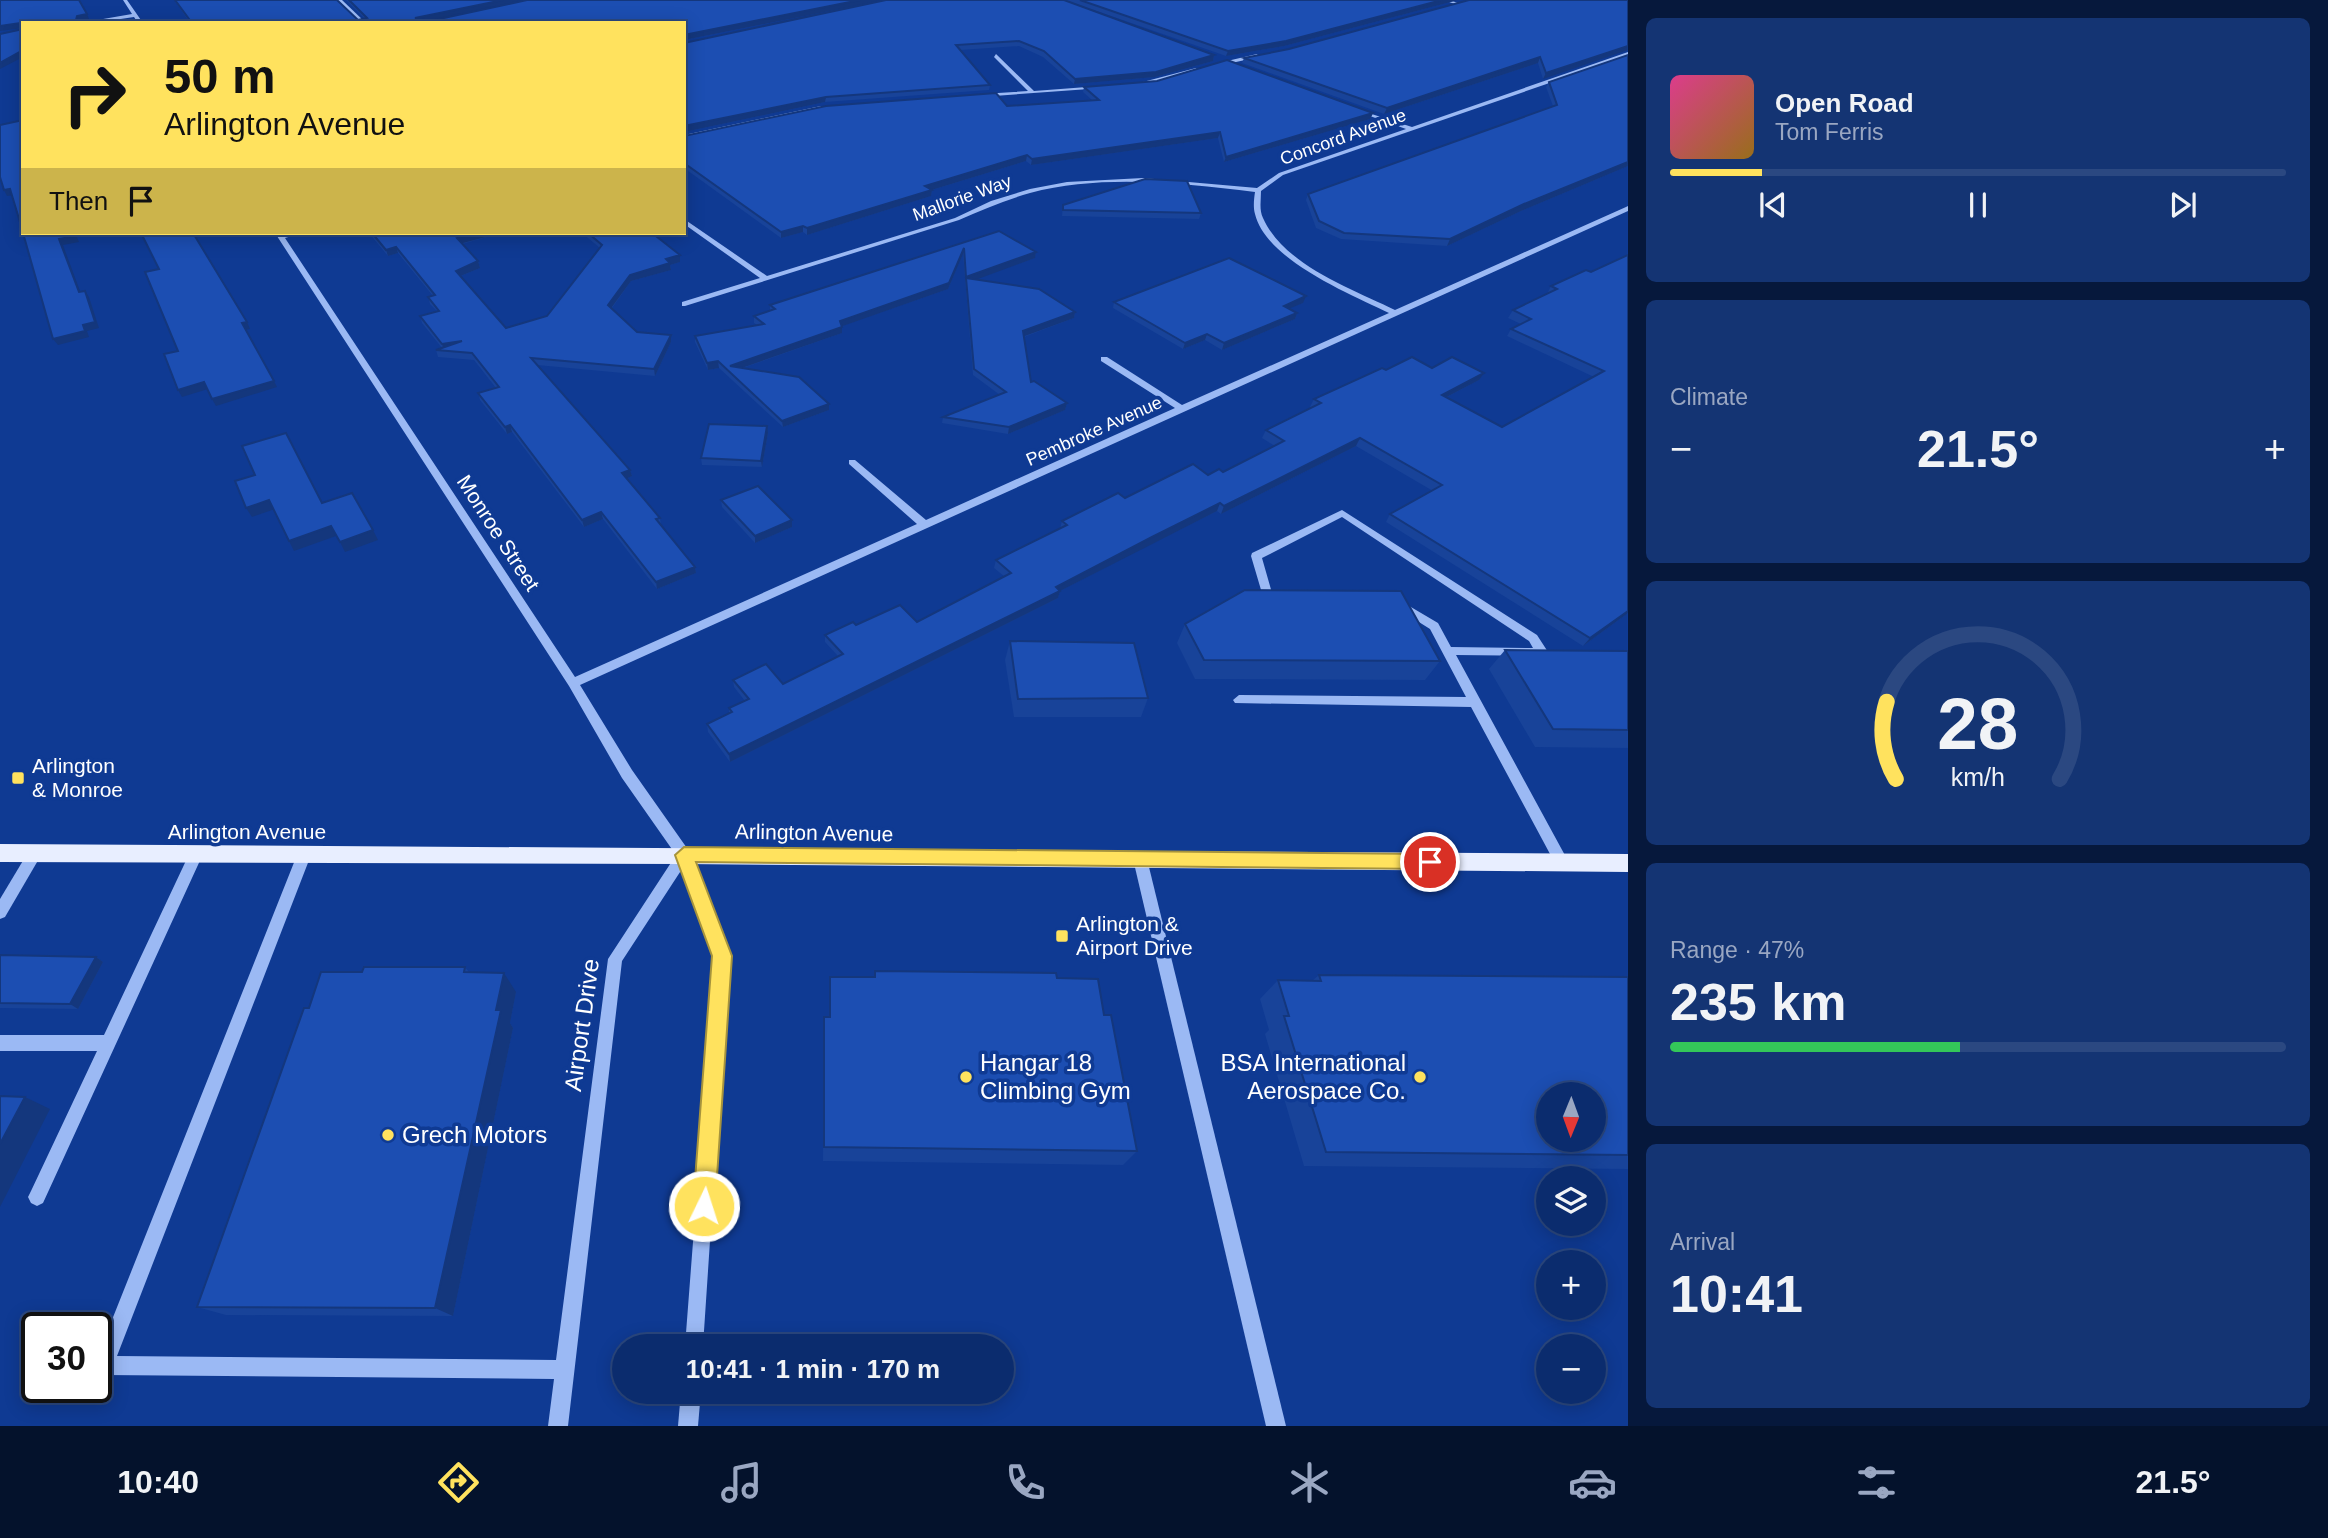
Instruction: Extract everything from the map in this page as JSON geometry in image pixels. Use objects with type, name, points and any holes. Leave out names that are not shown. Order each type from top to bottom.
[{"type":"main road","name":"Arlington Avenue","points":[[0,853],[684,855],[1628,863]]},
{"type":"street","points":[[125,0],[140,21]]},
{"type":"street","points":[[339,0],[362,21]]},
{"type":"street","points":[[1445,4],[1462,3]]},
{"type":"street","points":[[95,21],[135,15]]},
{"type":"street","name":"Concord Avenue","points":[[1258,190],[1282,174],[1628,54]]},
{"type":"street","points":[[1128,85],[1155,82],[1226,61],[1261,55]]},
{"type":"street","points":[[996,56],[1033,93]]},
{"type":"street","points":[[1213,56],[1238,66]]},
{"type":"street","points":[[969,97],[1115,87]]},
{"type":"street","points":[[1350,106],[1412,129]]},
{"type":"street","points":[[686,136],[826,107]]},
{"type":"street","name":"Mallorie Way","points":[[685,304],[957,219],[991,201],[1046,186],[1112,180],[1171,180],[1258,190]]},
{"type":"street","points":[[1258,190],[1258,215],[1277,246],[1323,277],[1396,313]]},
{"type":"street","name":"Pembroke Avenue","points":[[573,683],[1628,208]]},
{"type":"street","points":[[686,222],[766,279]]},
{"type":"street","name":"Monroe Street","points":[[280,235],[573,683],[626,774],[684,855]]},
{"type":"street","points":[[1104,359],[1182,409]]},
{"type":"street","points":[[852,462],[925,525]]},
{"type":"street","points":[[1293,596],[1268,597],[1256,556],[1342,513],[1533,638],[1548,652],[1448,651]]},
{"type":"street","points":[[1383,595],[1434,626],[1563,863]]},
{"type":"street","points":[[1239,701],[1476,702]]},
{"type":"street","points":[[0,912],[35,853]]},
{"type":"street","points":[[37,1198],[196,854]]},
{"type":"street","points":[[303,855],[104,1365],[565,1370]]},
{"type":"street","points":[[684,855],[722,956],[695,1334]]},
{"type":"street","name":"Airport Drive","points":[[558,1426],[615,959],[684,855]]},
{"type":"street","points":[[1140,859],[1276,1426]]},
{"type":"street","points":[[0,1042],[109,1043]]},
{"type":"street","points":[[688,1426],[690,1404]]},
{"type":"building","points":[[0,0],[79,0],[87,14],[77,16],[76,20],[91,21],[21,21],[21,25],[0,26]]},
{"type":"building","points":[[175,0],[337,0],[358,20],[367,18],[349,0],[503,0],[415,18],[430,21],[191,21]]},
{"type":"building","points":[[527,0],[860,0],[686,35],[686,21],[430,21]]},
{"type":"building","points":[[886,0],[1064,0],[1214,55],[1156,72],[1075,79],[1044,51],[1019,41],[956,45],[990,85],[826,97],[686,126],[686,43]]},
{"type":"building","points":[[1080,0],[1442,0],[1286,41],[1228,51]]},
{"type":"building","points":[[1469,0],[1628,0],[1628,46],[1546,73],[1540,57],[1387,108],[1244,58],[1289,49]]},
{"type":"building","points":[[21,29],[21,51],[0,63],[0,34]]},
{"type":"building","points":[[1628,55],[1628,162],[1524,204],[1450,239],[1344,233],[1319,221],[1308,194],[1557,105],[1549,82]]},
{"type":"building","points":[[1227,60],[1373,113],[1226,157],[1220,132],[1032,159],[1027,155],[925,186],[932,190],[807,228],[803,226],[781,232],[686,164],[686,136],[826,106],[996,93],[1007,106],[1099,100],[1084,87],[1157,81]]},
{"type":"building","points":[[21,120],[21,225],[10,189],[4,190],[0,177],[0,125]]},
{"type":"building","points":[[1145,179],[1187,181],[1201,213],[1063,210],[1063,205]]},
{"type":"building","points":[[999,231],[1036,252],[966,277],[964,248],[949,283],[840,321],[842,327],[730,366],[799,377],[829,404],[782,421],[718,361],[707,363],[695,336],[764,324],[754,316],[775,309],[770,305]]},
{"type":"building","points":[[24,235],[75,236],[59,239],[79,292],[85,291],[95,322],[83,325],[85,331],[53,339]]},
{"type":"building","points":[[142,235],[194,235],[247,322],[242,323],[274,381],[212,399],[204,382],[178,390],[164,354],[178,351],[145,272],[159,269]]},
{"type":"building","points":[[374,235],[468,235],[457,238],[478,261],[456,271],[506,328],[547,316],[602,245],[590,235],[655,235],[680,255],[666,259],[670,263],[630,275],[608,305],[637,332],[671,335],[654,369],[531,358],[630,470],[622,473],[660,518],[656,519],[695,567],[656,582],[601,512],[582,520],[510,425],[505,427],[478,393],[499,387],[472,353],[436,350],[462,341],[442,344],[420,316],[439,311],[428,297],[435,295],[396,247],[386,250]]},
{"type":"building","points":[[1628,255],[1628,611],[1590,638],[1390,514],[1442,485],[1360,438],[1224,506],[1220,503],[1152,537],[1056,587],[1060,591],[729,754],[707,724],[732,712],[729,708],[749,699],[733,680],[766,664],[783,684],[843,654],[825,635],[853,622],[856,625],[900,605],[917,622],[1011,573],[996,560],[1067,525],[1062,521],[1118,493],[1125,498],[1193,464],[1208,475],[1219,469],[1223,472],[1284,441],[1266,430],[1321,403],[1314,399],[1382,368],[1386,370],[1412,357],[1432,368],[1452,357],[1484,373],[1442,395],[1502,427],[1604,371],[1511,329],[1531,319],[1513,310],[1557,289],[1551,286]]},
{"type":"building","points":[[1229,258],[1306,296],[1284,306],[1297,313],[1224,343],[1207,334],[1185,343],[1114,302]]},
{"type":"building","points":[[966,278],[1039,289],[1075,312],[1023,331],[1031,382],[1034,381],[1067,403],[1009,427],[943,417],[1006,392],[974,369]]},
{"type":"building","points":[[709,424],[767,426],[761,461],[701,458]]},
{"type":"building","points":[[286,433],[322,503],[352,493],[373,530],[340,542],[331,526],[289,541],[269,500],[246,508],[235,481],[255,475],[242,446]]},
{"type":"building","points":[[758,486],[792,520],[755,536],[721,500]]},
{"type":"building","points":[[1245,590],[1401,591],[1440,661],[1204,660],[1185,624]]},
{"type":"building","points":[[1010,641],[1134,643],[1148,698],[1018,699]]},
{"type":"building","points":[[1505,650],[1628,651],[1628,730],[1553,729]]},
{"type":"building","points":[[0,955],[96,957],[70,1004],[0,1003]]},
{"type":"building","points":[[364,967],[465,967],[464,972],[504,973],[496,1010],[501,1010],[435,1308],[197,1307],[304,1008],[309,1008],[321,972],[362,972]]},
{"type":"building","points":[[875,971],[1056,973],[1057,978],[1098,979],[1104,1015],[1111,1015],[1137,1151],[824,1147],[824,1017],[830,1017],[830,977],[875,977]]},
{"type":"building","points":[[1319,975],[1628,977],[1628,1155],[1326,1152],[1284,1016],[1289,1016],[1278,980],[1321,981]]},
{"type":"building","points":[[0,1096],[25,1097],[0,1144]]},
{"type":"place","name":"Arlington & Monroe","points":[[18,778]]},
{"type":"place","name":"Arlington & Airport Drive","points":[[1062,936]]},
{"type":"place","name":"Hangar 18 Climbing Gym","points":[[966,1077]]},
{"type":"place","name":"BSA International Aerospace Co.","points":[[1420,1077]]},
{"type":"place","name":"Grech Motors","points":[[388,1135]]},
{"type":"route","points":[[704,1206],[722,956],[684,855],[1430,862]]}]
